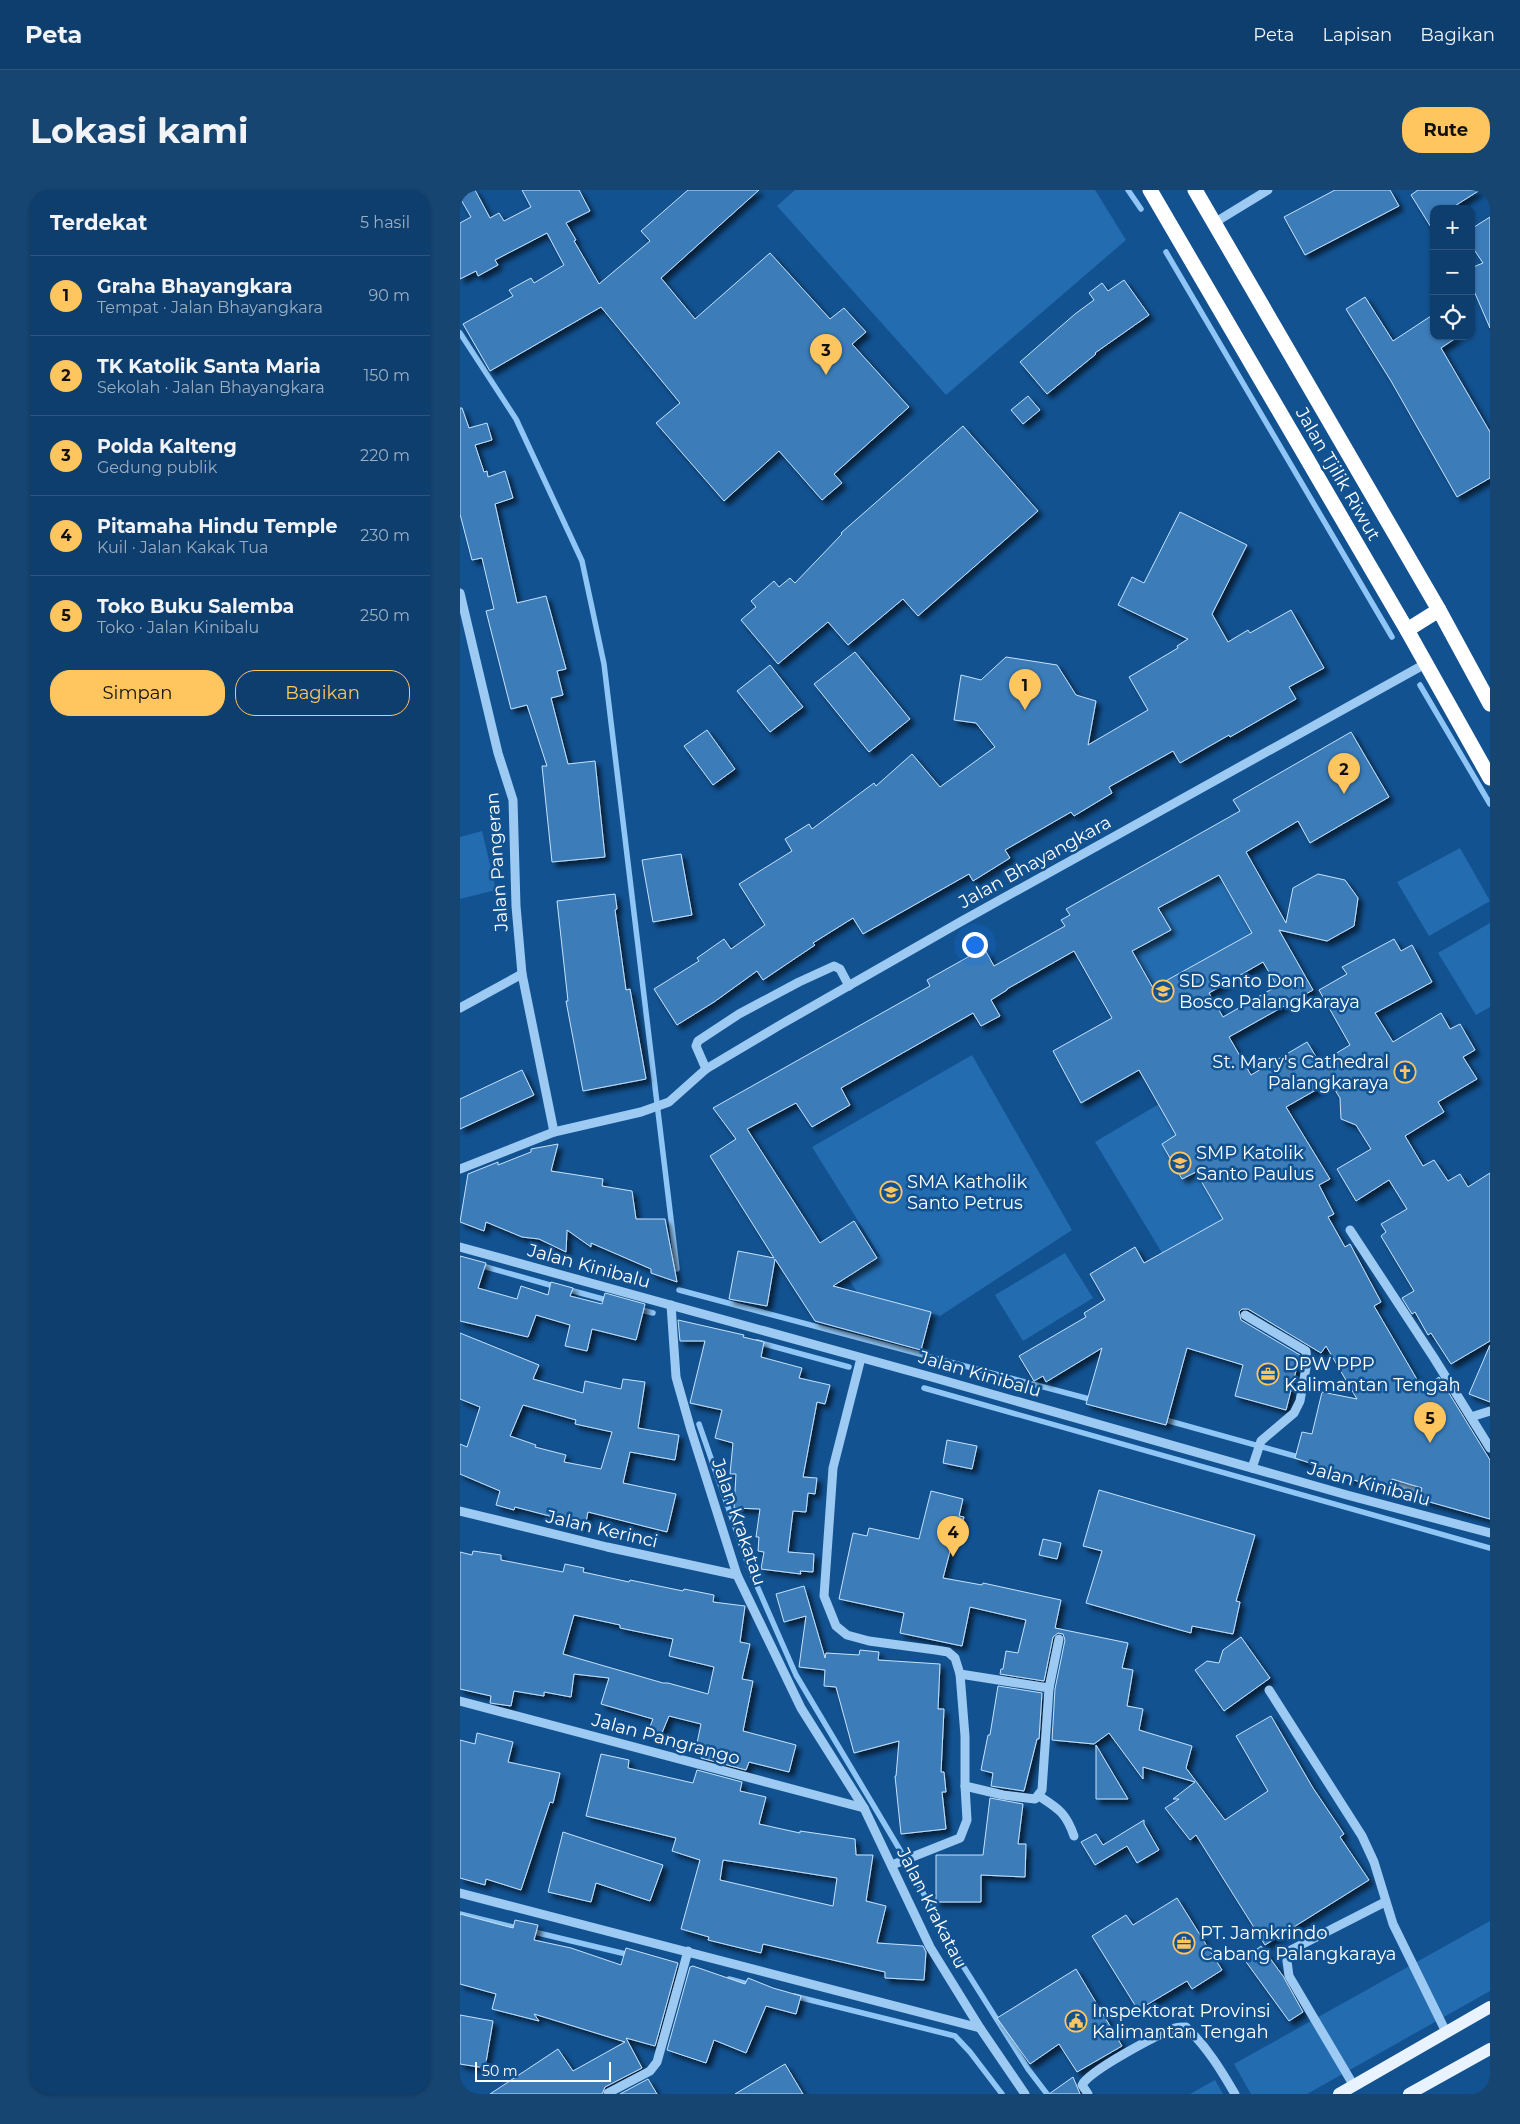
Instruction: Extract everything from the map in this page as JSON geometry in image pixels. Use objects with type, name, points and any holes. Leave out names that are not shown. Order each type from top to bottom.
[{"type":"highway","name":"Jalan Tjilik Riwut","points":[[1150,190],[1407,630],[1490,778]]},
{"type":"highway","name":"Jalan Tjilik Riwut","points":[[1195,190],[1439,610],[1490,704]]},
{"type":"highway","points":[[1407,630],[1439,610]]},
{"type":"main road","points":[[1339,2094],[1490,2007]]},
{"type":"main road","points":[[1409,2094],[1490,2049]]},
{"type":"street","points":[[1214,223],[1268,190]]},
{"type":"street","name":"Jalan Pangeran","points":[[460,593],[463,616],[498,753],[513,800],[516,906],[522,974],[554,1132]]},
{"type":"street","name":"Jalan Bhayangkara","points":[[554,1132],[641,1112],[669,1102],[706,1069],[849,986],[962,921],[1425,664]]},
{"type":"street","points":[[706,1069],[696,1046],[698,1041],[739,1014],[834,966],[840,969],[849,986]]},
{"type":"street","points":[[460,1008],[522,974]]},
{"type":"street","points":[[460,1168],[554,1132]]},
{"type":"street","points":[[1350,1230],[1490,1448]]},
{"type":"street","name":"Jalan Kinibalu","points":[[460,1247],[1490,1533]]},
{"type":"street","name":"Jalan Krakatau","points":[[671,1305],[676,1377],[690,1430],[737,1575],[801,1708],[896,1863],[930,1947],[980,2028],[1025,2094]]},
{"type":"street","points":[[1245,1315],[1306,1351],[1307,1362],[1300,1401],[1294,1413],[1261,1441],[1252,1468]]},
{"type":"street","points":[[861,1358],[833,1468],[824,1596],[836,1626],[847,1635],[870,1641],[948,1652],[955,1658],[960,1674],[966,1736],[965,1786],[967,1820],[960,1838],[896,1863]]},
{"type":"street","points":[[1471,1417],[1490,1411]]},
{"type":"street","name":"Jalan Kerinci","points":[[460,1511],[589,1543],[737,1575]]},
{"type":"street","points":[[965,1786],[1003,1795],[1035,1799],[1039,1796],[1042,1790],[1045,1766],[1049,1688],[1059,1639]]},
{"type":"street","points":[[960,1674],[1049,1688]]},
{"type":"street","points":[[1269,1690],[1362,1836],[1374,1862],[1385,1902],[1410,1962],[1446,2032]]},
{"type":"street","name":"Jalan Pangrango","points":[[460,1701],[864,1808]]},
{"type":"street","points":[[1039,1796],[1069,1820],[1074,1836]]},
{"type":"street","points":[[460,1893],[980,2028]]},
{"type":"street","points":[[1354,2086],[1289,1976],[1287,1962],[1291,1950],[1385,1902]]},
{"type":"street","points":[[608,2093],[650,2071],[657,2062],[688,1951]]},
{"type":"street","points":[[1088,2094],[1082,2085],[1090,2076],[1138,2046],[1177,2028],[1186,2028],[1197,2037],[1219,2066],[1235,2094]]},
{"type":"shaded area","points":[[795,190],[1095,190],[1126,240],[946,395],[777,206]]},
{"type":"shaded area","points":[[482,831],[496,890],[460,899],[460,837]]},
{"type":"shaded area","points":[[1460,848],[1490,901],[1429,936],[1397,882]]},
{"type":"shaded area","points":[[1219,875],[1252,933],[1153,988],[1132,951],[1170,930],[1158,908]]},
{"type":"shaded area","points":[[1490,923],[1490,1007],[1476,1015],[1438,953]]},
{"type":"shaded area","points":[[972,1055],[1072,1230],[940,1316],[857,1292],[847,1277],[880,1256],[812,1147]]},
{"type":"shaded area","points":[[1159,1104],[1176,1135],[1162,1144],[1182,1179],[1196,1172],[1223,1219],[1162,1253],[1095,1142]]},
{"type":"shaded area","points":[[1065,1253],[1093,1298],[1023,1341],[995,1295]]},
{"type":"shaded area","points":[[1490,1921],[1490,1991],[1307,2094],[1251,2094],[1234,2064]]},
{"type":"shaded area","points":[[1215,2080],[1223,2094],[1190,2094]]},
{"type":"building","points":[[460,190],[475,190],[490,218],[499,213],[504,221],[531,207],[522,190],[579,190],[590,211],[566,223],[576,240],[574,241],[599,284],[650,241],[641,231],[688,190],[759,190],[661,278],[695,319],[770,253],[830,319],[844,308],[866,332],[852,344],[909,407],[834,474],[842,483],[822,500],[779,451],[724,501],[656,423],[680,403],[601,307],[490,371],[463,324],[513,296],[509,290],[531,278],[534,283],[564,265],[547,233],[495,260],[498,265],[478,276],[476,271],[460,279],[460,223],[471,217],[460,198]]},
{"type":"building","points":[[1335,190],[1390,190],[1399,206],[1305,255],[1284,217]]},
{"type":"building","points":[[1418,190],[1480,190],[1456,205],[1430,205],[1430,226],[1411,195]]},
{"type":"building","points":[[1490,217],[1490,328],[1475,293],[1475,266],[1483,263],[1475,251],[1475,226]]},
{"type":"building","points":[[1124,280],[1149,315],[1095,353],[1047,394],[1020,362],[1094,300],[1089,293],[1102,283],[1108,291]]},
{"type":"building","points":[[1365,297],[1393,341],[1430,317],[1430,340],[1453,340],[1441,348],[1490,432],[1490,478],[1457,497],[1391,381],[1346,309]]},
{"type":"building","points":[[1028,396],[1040,410],[1023,424],[1011,410]]},
{"type":"building","points":[[460,408],[462,408],[469,428],[487,423],[492,440],[475,445],[484,472],[487,471],[488,477],[505,471],[513,498],[495,504],[517,603],[546,596],[566,669],[557,671],[563,695],[551,698],[568,764],[595,761],[605,857],[552,862],[542,766],[547,766],[527,705],[511,709],[486,611],[494,609],[482,558],[472,560],[460,514]]},
{"type":"building","points":[[963,426],[1038,511],[918,616],[903,599],[848,645],[828,622],[778,664],[741,620],[756,607],[751,601],[774,581],[779,587],[790,578],[795,583],[841,533]]},
{"type":"building","points":[[1180,512],[1247,545],[1212,614],[1228,642],[1248,630],[1250,633],[1291,610],[1324,668],[1289,687],[1296,699],[1180,763],[1173,751],[1109,787],[1112,793],[1074,816],[1071,812],[1005,850],[1010,858],[973,881],[969,874],[863,934],[853,918],[813,943],[815,945],[763,980],[757,971],[714,1002],[677,1025],[654,989],[699,961],[697,958],[724,939],[731,949],[765,925],[739,884],[792,851],[785,839],[809,824],[812,829],[874,783],[876,786],[912,754],[940,787],[995,747],[976,723],[954,720],[961,675],[981,680],[1006,657],[1057,665],[1076,695],[1096,701],[1088,745],[1148,710],[1129,677],[1178,648],[1177,646],[1188,639],[1118,605],[1132,577],[1144,583]]},
{"type":"building","points":[[855,652],[910,719],[869,752],[814,684]]},
{"type":"building","points":[[770,665],[803,707],[770,732],[737,691]]},
{"type":"building","points":[[707,730],[735,769],[713,785],[684,746]]},
{"type":"building","points":[[1351,732],[1389,797],[1310,843],[1298,821],[1246,852],[1286,923],[1293,888],[1318,874],[1345,880],[1358,898],[1354,926],[1327,941],[1279,930],[1313,990],[1229,1037],[1251,1075],[1307,1042],[1320,1063],[1350,1045],[1319,990],[1347,974],[1342,967],[1394,939],[1401,951],[1412,945],[1432,982],[1375,1013],[1393,1042],[1441,1013],[1450,1029],[1460,1024],[1475,1050],[1463,1057],[1477,1079],[1438,1102],[1444,1112],[1405,1136],[1423,1166],[1434,1160],[1448,1181],[1460,1174],[1468,1187],[1490,1173],[1490,1341],[1451,1364],[1431,1333],[1428,1335],[1415,1312],[1412,1314],[1402,1298],[1414,1291],[1381,1236],[1386,1232],[1381,1224],[1407,1209],[1389,1180],[1356,1201],[1337,1169],[1371,1149],[1356,1125],[1341,1119],[1340,1098],[1330,1082],[1286,1107],[1330,1179],[1319,1185],[1334,1214],[1328,1217],[1345,1247],[1350,1244],[1381,1302],[1374,1306],[1422,1388],[1439,1377],[1490,1460],[1490,1519],[1419,1499],[1422,1488],[1392,1479],[1388,1491],[1329,1472],[1330,1470],[1295,1458],[1302,1432],[1312,1434],[1322,1392],[1357,1399],[1326,1346],[1321,1353],[1248,1309],[1242,1309],[1239,1312],[1241,1320],[1300,1355],[1286,1410],[1235,1396],[1243,1365],[1187,1348],[1166,1425],[1086,1404],[1102,1348],[1046,1382],[1043,1376],[1034,1381],[1019,1356],[1086,1317],[1084,1313],[1105,1300],[1090,1274],[1135,1247],[1144,1263],[1223,1219],[1196,1172],[1182,1179],[1162,1144],[1176,1135],[1139,1070],[1081,1103],[1053,1051],[1112,1018],[1074,951],[991,1000],[1000,1016],[981,1026],[973,1013],[841,1088],[850,1105],[812,1127],[796,1103],[747,1129],[820,1243],[854,1221],[877,1258],[833,1286],[931,1312],[921,1350],[815,1321],[775,1259],[767,1306],[729,1299],[738,1251],[774,1258],[710,1156],[736,1139],[713,1108],[930,986],[927,980],[984,948],[994,966],[1065,926],[1061,920],[1070,915],[1066,909],[1240,811],[1233,800]],"holes":[[[1219,875],[1252,933],[1153,988],[1132,951],[1171,930],[1158,908]],[[1263,962],[1277,986],[1223,1017],[1209,993]]]},
{"type":"building","points":[[681,854],[692,915],[653,922],[642,860]]},
{"type":"building","points":[[615,894],[617,909],[615,910],[626,990],[630,989],[646,1079],[583,1091],[566,1001],[568,1001],[557,901]]},
{"type":"building","points":[[522,1070],[534,1095],[460,1129],[460,1099]]},
{"type":"building","points":[[558,1144],[551,1171],[603,1179],[602,1186],[632,1191],[636,1219],[665,1219],[677,1282],[651,1273],[651,1269],[591,1243],[591,1247],[567,1230],[566,1252],[539,1239],[522,1237],[486,1222],[484,1231],[460,1222],[468,1174],[531,1152],[531,1149]]},
{"type":"building","points":[[460,1256],[486,1263],[478,1288],[517,1299],[521,1286],[548,1295],[551,1282],[573,1288],[570,1296],[602,1304],[605,1293],[645,1304],[636,1340],[592,1329],[587,1351],[565,1346],[570,1325],[536,1315],[528,1337],[460,1321]]},
{"type":"building","points":[[678,1320],[744,1335],[743,1337],[764,1342],[761,1357],[802,1368],[799,1378],[830,1385],[825,1404],[817,1402],[803,1477],[817,1478],[815,1494],[808,1493],[806,1512],[793,1511],[788,1552],[814,1554],[813,1572],[800,1571],[801,1574],[761,1569],[764,1552],[758,1551],[759,1537],[756,1537],[760,1509],[734,1508],[736,1474],[730,1474],[733,1443],[715,1438],[722,1410],[690,1403],[705,1341],[680,1341]]},
{"type":"building","points":[[460,1333],[539,1365],[533,1379],[583,1393],[585,1381],[621,1389],[623,1379],[645,1382],[638,1428],[679,1435],[675,1460],[630,1452],[623,1483],[676,1494],[667,1532],[588,1512],[585,1527],[565,1524],[565,1520],[515,1507],[514,1510],[496,1505],[500,1491],[460,1474],[460,1444],[467,1447],[480,1407],[460,1399]],"holes":[[[523,1405],[576,1420],[575,1424],[612,1432],[601,1469],[564,1462],[566,1455],[535,1447],[536,1445],[510,1436]]]},
{"type":"building","points":[[1490,1345],[1490,1402],[1469,1394]]},
{"type":"building","points":[[947,1440],[977,1446],[972,1469],[943,1463]]},
{"type":"building","points":[[1099,1490],[1255,1535],[1236,1601],[1240,1602],[1233,1634],[1192,1626],[1191,1633],[1086,1603],[1102,1551],[1083,1546]]},
{"type":"building","points":[[931,1491],[963,1499],[959,1516],[964,1517],[959,1535],[954,1536],[943,1578],[982,1585],[983,1583],[1061,1600],[1055,1628],[1128,1643],[1122,1668],[1133,1670],[1127,1706],[1143,1709],[1139,1730],[1192,1746],[1186,1768],[1225,1820],[1268,1791],[1236,1736],[1271,1716],[1313,1788],[1344,1834],[1340,1837],[1369,1880],[1265,1945],[1196,1835],[1190,1840],[1165,1808],[1179,1799],[1173,1799],[1195,1782],[1143,1767],[1143,1779],[1109,1733],[1094,1744],[1052,1740],[1055,1689],[1065,1640],[1063,1634],[1058,1633],[1053,1637],[1044,1681],[1000,1674],[1001,1669],[1003,1669],[1006,1651],[1018,1653],[1026,1620],[970,1607],[962,1646],[900,1633],[904,1613],[839,1599],[853,1533],[867,1536],[869,1528],[919,1539]]},
{"type":"building","points":[[1043,1539],[1061,1543],[1057,1559],[1039,1555]]},
{"type":"building","points":[[473,1551],[501,1555],[501,1560],[563,1572],[565,1564],[584,1568],[583,1572],[629,1582],[630,1580],[683,1591],[684,1589],[714,1595],[713,1602],[745,1606],[740,1642],[750,1644],[742,1679],[753,1681],[743,1731],[796,1745],[789,1772],[749,1762],[746,1770],[701,1758],[704,1750],[696,1748],[701,1724],[669,1716],[659,1740],[647,1734],[653,1719],[601,1704],[609,1678],[574,1674],[571,1697],[544,1692],[544,1696],[514,1691],[511,1706],[490,1703],[491,1696],[460,1689],[460,1552],[472,1555]],"holes":[[[574,1615],[620,1625],[620,1628],[673,1639],[669,1656],[714,1667],[708,1694],[563,1654]]]},
{"type":"building","points":[[804,1586],[825,1658],[826,1653],[859,1655],[860,1650],[879,1652],[878,1660],[940,1664],[938,1709],[944,1709],[941,1772],[944,1772],[946,1792],[942,1792],[946,1829],[901,1834],[895,1776],[899,1741],[854,1753],[836,1687],[824,1686],[825,1670],[799,1667],[806,1616],[784,1622],[776,1594]]},
{"type":"building","points":[[1241,1637],[1270,1678],[1224,1711],[1195,1670],[1207,1661],[1219,1663],[1223,1650]]},
{"type":"building","points":[[998,1686],[1042,1693],[1039,1739],[1037,1739],[1024,1791],[991,1786],[993,1773],[981,1770],[988,1735],[990,1735]]},
{"type":"building","points":[[477,1733],[513,1742],[508,1762],[560,1773],[553,1803],[550,1802],[521,1890],[486,1879],[485,1885],[460,1878],[460,1740],[475,1744]]},
{"type":"building","points":[[1096,1745],[1128,1799],[1096,1799]]},
{"type":"building","points":[[601,1754],[629,1760],[628,1768],[693,1783],[697,1770],[742,1782],[740,1791],[766,1797],[759,1824],[800,1833],[800,1831],[855,1839],[856,1855],[873,1855],[866,1901],[886,1906],[877,1943],[923,1946],[926,1952],[924,1980],[885,1978],[885,1972],[763,1944],[761,1953],[708,1940],[709,1937],[681,1929],[700,1860],[672,1851],[676,1838],[586,1816]],"holes":[[[723,1860],[837,1878],[833,1906],[720,1880]]]},
{"type":"building","points":[[990,1798],[1023,1804],[1018,1844],[1026,1844],[1025,1877],[981,1875],[981,1902],[936,1902],[936,1855],[983,1855]]},
{"type":"building","points":[[1144,1820],[1144,1824],[1159,1850],[1137,1863],[1127,1846],[1095,1865],[1081,1842],[1096,1834],[1103,1845]]},
{"type":"building","points":[[563,1832],[663,1865],[650,1901],[596,1883],[591,1902],[548,1892]]},
{"type":"building","points":[[1177,1898],[1222,1970],[1192,1989],[1187,1981],[1138,2010],[1092,1936],[1126,1915],[1133,1925]]},
{"type":"building","points":[[460,1914],[513,1928],[515,1920],[538,1925],[534,1940],[571,1948],[621,1965],[626,1948],[678,1963],[655,2046],[626,2038],[642,2068],[605,2087],[602,2094],[490,2094],[558,2049],[573,2071],[625,2042],[534,2014],[539,2021],[492,2009],[496,1994],[460,1984]]},
{"type":"building","points":[[1261,1946],[1283,1976],[1303,2012],[1289,2021],[1244,1959]]},
{"type":"building","points":[[693,1966],[745,1984],[748,1978],[801,1996],[796,2014],[766,2006],[746,2053],[714,2040],[706,2063],[667,2050],[690,1967]]},
{"type":"building","name":"Inspektorat Provinsi Kalimantan Tengah","points":[[1076,1969],[1122,2046],[1077,2072],[1059,2044],[1030,2064],[997,2018]]},
{"type":"building","points":[[460,2015],[493,2021],[485,2068],[460,2064]]},
{"type":"building","points":[[785,2064],[803,2094],[735,2094]]},
{"type":"building","points":[[1073,2077],[1080,2094],[1049,2094]]},
{"type":"building","points":[[648,2079],[657,2094],[620,2094]]},
{"type":"waterway","points":[[1128,190],[1141,209]]},
{"type":"waterway","points":[[1166,252],[1392,637]]},
{"type":"waterway","points":[[460,333],[516,419],[582,561],[604,664],[677,1269]]},
{"type":"waterway","points":[[1420,685],[1490,804]]},
{"type":"waterway","points":[[479,1265],[557,1287]]},
{"type":"waterway","points":[[566,1289],[610,1301]]},
{"type":"waterway","points":[[679,1290],[1093,1400]]},
{"type":"waterway","points":[[638,1309],[653,1313]]},
{"type":"waterway","points":[[757,1342],[849,1367]]},
{"type":"waterway","points":[[924,1388],[1490,1548]]},
{"type":"waterway","points":[[1162,1419],[1302,1458]]},
{"type":"waterway","points":[[699,1424],[750,1570],[796,1675],[900,1850],[960,1961],[1028,2069],[1047,2094]]},
{"type":"waterway","points":[[1384,1480],[1428,1493]]},
{"type":"waterway","points":[[460,1914],[521,1929]]},
{"type":"waterway","points":[[530,1931],[630,1955]]},
{"type":"waterway","points":[[729,1979],[751,1985]]},
{"type":"waterway","points":[[794,1996],[955,2036],[970,2052],[1002,2094]]},
{"type":"place","name":"Polda Kalteng","points":[[826,375]]},
{"type":"place","name":"Graha Bhayangkara","points":[[1025,710]]},
{"type":"place","name":"TK Katolik Santa Maria","points":[[1344,794]]},
{"type":"place","name":"SD Santo Don Bosco Palangkaraya","points":[[1163,991]]},
{"type":"place","name":"St. Mary's Cathedral Palangkaraya","points":[[1405,1072]]},
{"type":"place","name":"SMP Katolik Santo Paulus","points":[[1180,1163]]},
{"type":"place","name":"SMA Katholik Santo Petrus","points":[[891,1192]]},
{"type":"place","name":"DPW PPP Kalimantan Tengah","points":[[1268,1374]]},
{"type":"place","name":"Toko Buku Salemba","points":[[1430,1443]]},
{"type":"place","name":"Pitamaha Hindu Temple","points":[[953,1557]]},
{"type":"place","name":"PT. Jamkrindo Cabang Palangkaraya","points":[[1184,1943]]},
{"type":"place","name":"Inspektorat Provinsi Kalimantan Tengah","points":[[1076,2021]]}]
